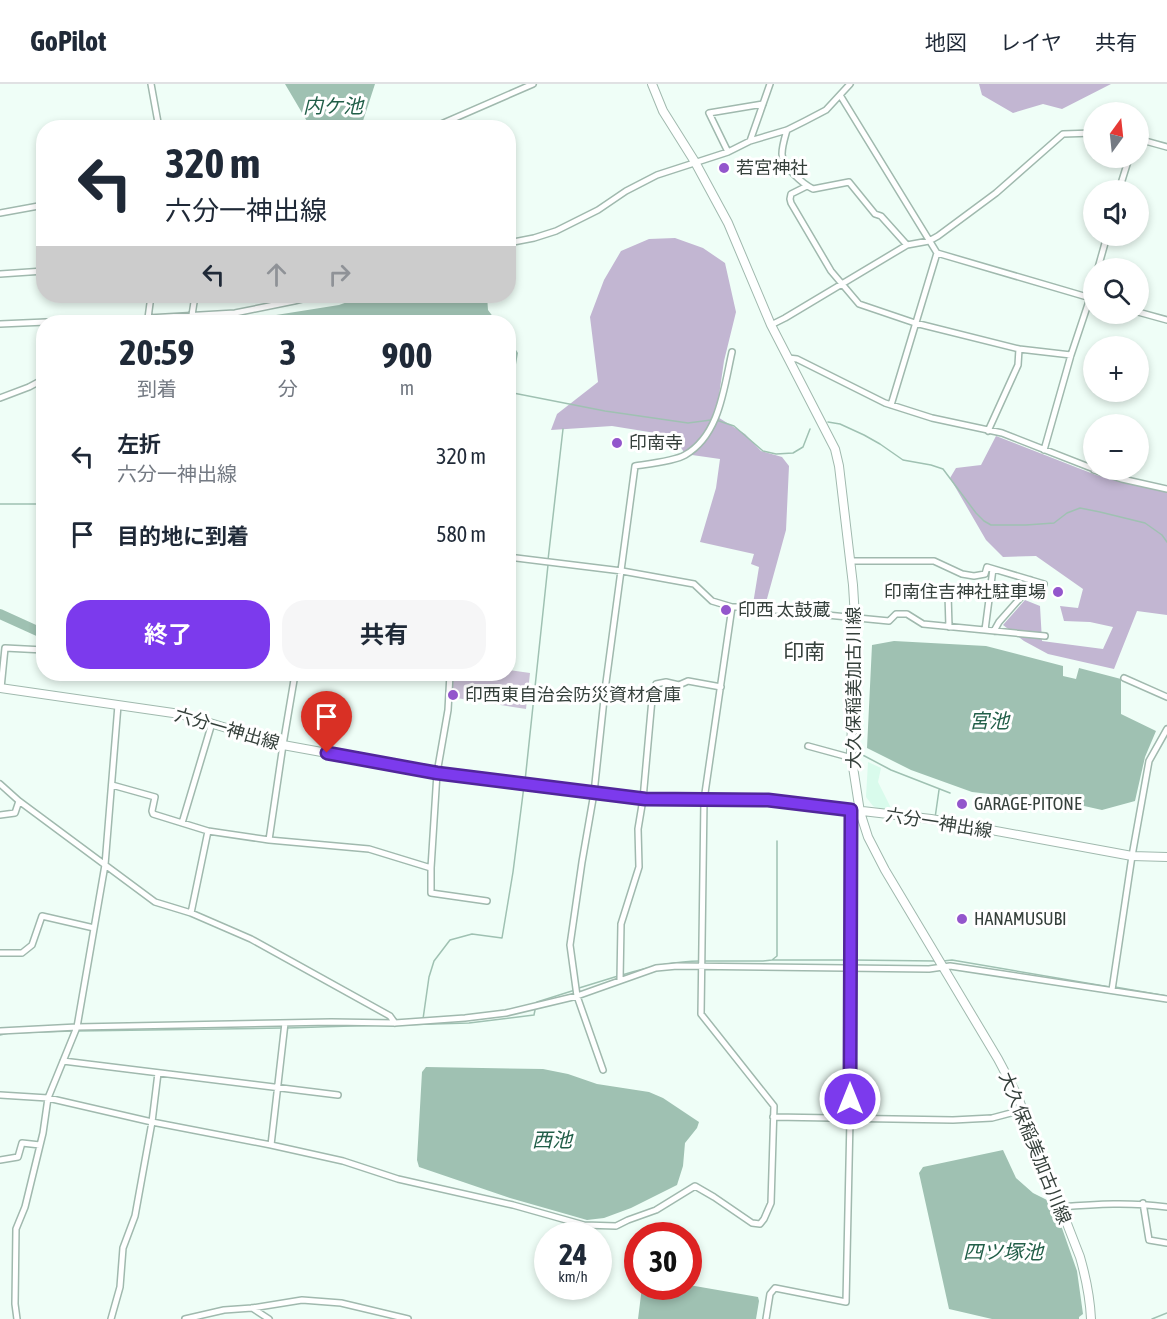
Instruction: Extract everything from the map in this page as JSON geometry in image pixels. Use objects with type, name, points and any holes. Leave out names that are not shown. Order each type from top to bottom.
[{"type":"main road","name":"大久保稲美加古川線","points":[[652,84],[663,111],[695,162],[728,223],[771,324],[835,450],[839,466],[855,618],[852,758],[860,812],[868,837],[885,870],[998,1059],[1017,1095],[1080,1257],[1090,1301],[1091,1319]]},
{"type":"main road","name":"六分一神出線","points":[[0,688],[180,714],[283,745],[437,773],[642,799],[768,800],[931,819],[1132,856],[1167,857]]},
{"type":"street","points":[[151,84],[158,120]]},
{"type":"street","points":[[453,120],[534,84]]},
{"type":"street","points":[[750,141],[770,84]]},
{"type":"street","points":[[516,241],[556,231],[598,210],[626,191],[657,175],[787,130],[826,110],[850,84]]},
{"type":"street","points":[[840,94],[937,253],[1083,296]]},
{"type":"street","points":[[728,152],[709,113],[763,104]]},
{"type":"street","points":[[787,130],[782,155],[785,164],[799,179],[813,189],[849,182],[875,214],[881,216],[907,245]]},
{"type":"street","points":[[771,324],[907,245],[929,241],[959,222],[996,193],[1064,134],[1083,133]]},
{"type":"street","points":[[1149,141],[1167,147]]},
{"type":"street","points":[[807,186],[791,194],[791,203],[831,271],[859,304],[915,323],[1019,349],[1071,355]]},
{"type":"street","points":[[0,213],[36,206]]},
{"type":"street","points":[[891,405],[937,253]]},
{"type":"street","points":[[0,274],[36,272]]},
{"type":"street","points":[[194,303],[192,315],[235,313],[284,303]]},
{"type":"street","points":[[1149,315],[1167,320]]},
{"type":"street","points":[[0,324],[36,322]]},
{"type":"street","points":[[1044,450],[1071,355],[1083,323]]},
{"type":"street","points":[[988,431],[1018,365],[1019,349]]},
{"type":"street","points":[[603,1070],[577,996],[570,945],[594,793],[605,688],[635,466],[683,457],[699,445],[719,409],[732,352]]},
{"type":"street","points":[[788,358],[797,359],[891,405],[932,418],[1002,433],[1083,465]]},
{"type":"street","points":[[0,398],[36,383]]},
{"type":"street","points":[[1126,480],[1167,489]]},
{"type":"street","points":[[516,558],[622,571],[694,584],[712,601],[732,608],[745,607],[889,621],[896,614],[907,614],[923,624],[1045,636]]},
{"type":"street","points":[[850,561],[934,561],[962,574],[974,576],[985,574],[987,567],[1044,584]]},
{"type":"street","points":[[986,630],[993,569]]},
{"type":"street","points":[[994,631],[1022,596],[1031,580]]},
{"type":"street","points":[[948,594],[949,627]]},
{"type":"street","points":[[0,1095],[48,1098],[343,1161],[398,1179],[513,1205],[584,1225],[616,1226],[656,1210],[695,1186],[752,1223],[760,1224],[771,1203],[774,1106],[701,1014],[704,800],[732,608]]},
{"type":"street","points":[[0,688],[5,648],[36,650]]},
{"type":"street","points":[[1124,678],[1167,697]]},
{"type":"street","points":[[269,840],[294,681]]},
{"type":"street","points":[[450,681],[448,710],[437,773],[431,893],[488,901]]},
{"type":"street","points":[[620,980],[621,924],[639,867],[638,829],[652,699],[656,684],[666,682],[679,685],[688,681],[721,687]]},
{"type":"street","points":[[605,688],[652,699]]},
{"type":"street","points":[[17,1319],[15,1304],[16,1229],[26,1207],[48,1098],[77,1027],[105,865],[118,705]]},
{"type":"street","points":[[182,823],[212,723]]},
{"type":"street","points":[[1112,990],[1149,761],[1167,729]]},
{"type":"street","points":[[808,746],[852,758]]},
{"type":"street","points":[[639,753],[647,754]]},
{"type":"street","points":[[0,784],[19,801],[155,902],[191,913],[251,939],[390,1017],[395,1023]]},
{"type":"street","points":[[112,785],[155,797],[153,814],[208,831],[269,840],[369,849],[432,868]]},
{"type":"street","points":[[0,815],[15,813],[19,801]]},
{"type":"street","points":[[766,1319],[770,1294],[775,1288],[846,1302],[850,1119],[851,810]]},
{"type":"street","points":[[191,913],[208,831]]},
{"type":"street","points":[[0,953],[22,954],[32,945],[42,916],[94,928]]},
{"type":"street","points":[[0,1031],[77,1027],[331,1022],[395,1023],[465,1018],[506,1013],[577,996],[656,968],[702,966],[929,969],[950,966],[1167,999]]},
{"type":"street","points":[[271,1145],[285,1023]]},
{"type":"street","points":[[63,1061],[338,1095]]},
{"type":"street","points":[[111,1319],[120,1287],[123,1248],[135,1216],[152,1122],[158,1073]]},
{"type":"street","points":[[773,1117],[953,1120],[992,1118],[1022,1110]]},
{"type":"street","points":[[0,1160],[18,1157],[22,1143],[40,1145]]},
{"type":"street","points":[[1060,1207],[1104,1203],[1143,1203],[1167,1207]]},
{"type":"street","points":[[1143,1203],[1149,1240],[1167,1243]]},
{"type":"street","points":[[185,1319],[224,1310],[302,1300],[340,1303],[408,1319]]},
{"type":"street","points":[[252,1308],[269,1319]]},
{"type":"shaded area","points":[[979,84],[1111,84],[1062,109],[1043,104],[1013,113],[982,95]]},
{"type":"shaded area","points":[[675,238],[703,248],[725,263],[736,312],[724,361],[716,416],[745,434],[761,451],[782,457],[789,466],[786,530],[765,606],[753,604],[759,567],[751,564],[754,554],[700,542],[716,488],[720,459],[685,454],[674,436],[612,426],[551,430],[557,414],[598,382],[590,317],[604,280],[621,251],[649,239]]},
{"type":"shaded area","points":[[996,436],[1083,470],[1083,480],[1117,480],[1167,492],[1167,615],[1137,611],[1114,669],[1048,654],[1024,641],[1003,625],[1025,600],[1040,606],[1042,641],[1103,649],[1113,627],[1090,622],[1064,621],[1060,606],[1078,608],[1083,589],[1036,556],[1003,557],[986,540],[950,478],[956,468],[981,465]]},
{"type":"shaded area","points":[[516,671],[530,673],[526,709],[450,697],[452,681],[516,681]]},
{"type":"shaded area","points":[[868,762],[881,768],[878,782],[893,812],[873,806],[866,797]]},
{"type":"water","name":"内ケ池","points":[[285,84],[375,84],[363,120],[306,120]]},
{"type":"water","points":[[345,303],[488,303],[488,310],[492,315],[275,315]]},
{"type":"water","name":"宮池","points":[[894,641],[986,646],[1063,666],[1063,676],[1076,679],[1079,668],[1121,679],[1121,714],[1156,731],[1145,757],[1135,801],[1102,810],[1044,797],[1016,797],[972,792],[911,770],[867,748],[872,645]]},
{"type":"water","name":"西池","points":[[426,1067],[543,1069],[568,1074],[597,1084],[649,1092],[663,1098],[699,1122],[685,1143],[683,1166],[677,1185],[631,1208],[604,1218],[587,1220],[510,1198],[419,1167],[417,1160],[422,1072]]},
{"type":"water","name":"四ツ塚池","points":[[1003,1150],[1016,1178],[1033,1193],[1047,1200],[1056,1211],[1077,1271],[1083,1314],[1079,1319],[992,1319],[949,1309],[919,1173],[923,1167]]},
{"type":"water","points":[[702,1287],[758,1297],[759,1301],[756,1319],[638,1319],[640,1300],[702,1300]]},
{"type":"waterway","points":[[516,394],[605,411],[688,423],[711,420]]},
{"type":"waterway","points":[[716,420],[734,426],[763,451],[776,454],[793,453],[803,447],[810,429]]},
{"type":"waterway","points":[[828,422],[840,424],[864,435],[903,460],[943,469],[976,513],[991,525],[1054,523],[1067,513],[1080,508],[1145,523],[1162,535],[1167,542]]},
{"type":"waterway","points":[[548,560],[563,429]]},
{"type":"waterway","points":[[0,504],[36,504]]},
{"type":"waterway","points":[[525,781],[548,565]]},
{"type":"waterway","points":[[0,614],[36,630]]},
{"type":"waterway","points":[[857,752],[891,770],[950,793]]},
{"type":"waterway","points":[[423,1019],[429,977],[434,961],[450,940],[472,934],[502,938],[524,786]]},
{"type":"waterway","points":[[935,818],[939,790]]},
{"type":"waterway","points":[[705,961],[763,961],[772,960],[777,956],[777,841]]},
{"type":"waterway","points":[[772,960],[848,960]]},
{"type":"waterway","points":[[853,960],[935,961]]},
{"type":"waterway","points":[[943,961],[952,960],[1110,987]]},
{"type":"waterway","points":[[622,975],[661,965],[700,961]]},
{"type":"waterway","points":[[579,988],[618,976]]},
{"type":"waterway","points":[[1115,987],[1167,996]]},
{"type":"waterway","points":[[537,1002],[575,990]]},
{"type":"waterway","points":[[398,1025],[469,1023],[534,1015],[535,1010]]},
{"type":"waterway","points":[[287,1028],[384,1025]]},
{"type":"waterway","points":[[77,1031],[282,1028]]},
{"type":"waterway","points":[[0,1035],[73,1031]]},
{"type":"waterway","points":[[1152,1319],[1167,1313]]},
{"type":"place","name":"若宮神社","points":[[724,168]]},
{"type":"place","name":"印南寺","points":[[617,443]]},
{"type":"place","name":"印南住吉神社駐車場","points":[[1058,592]]},
{"type":"place","name":"印西 太鼓蔵","points":[[726,610]]},
{"type":"place","name":"印西東自治会防災資材倉庫","points":[[453,695]]},
{"type":"place","name":"GARAGE-PITONE","points":[[962,804]]},
{"type":"place","name":"HANAMUSUBI","points":[[962,919]]},
{"type":"district","name":"印南","points":[[804,652]]},
{"type":"route","points":[[327,753],[437,773],[645,799],[768,800],[851,810],[850,1099]]}]
